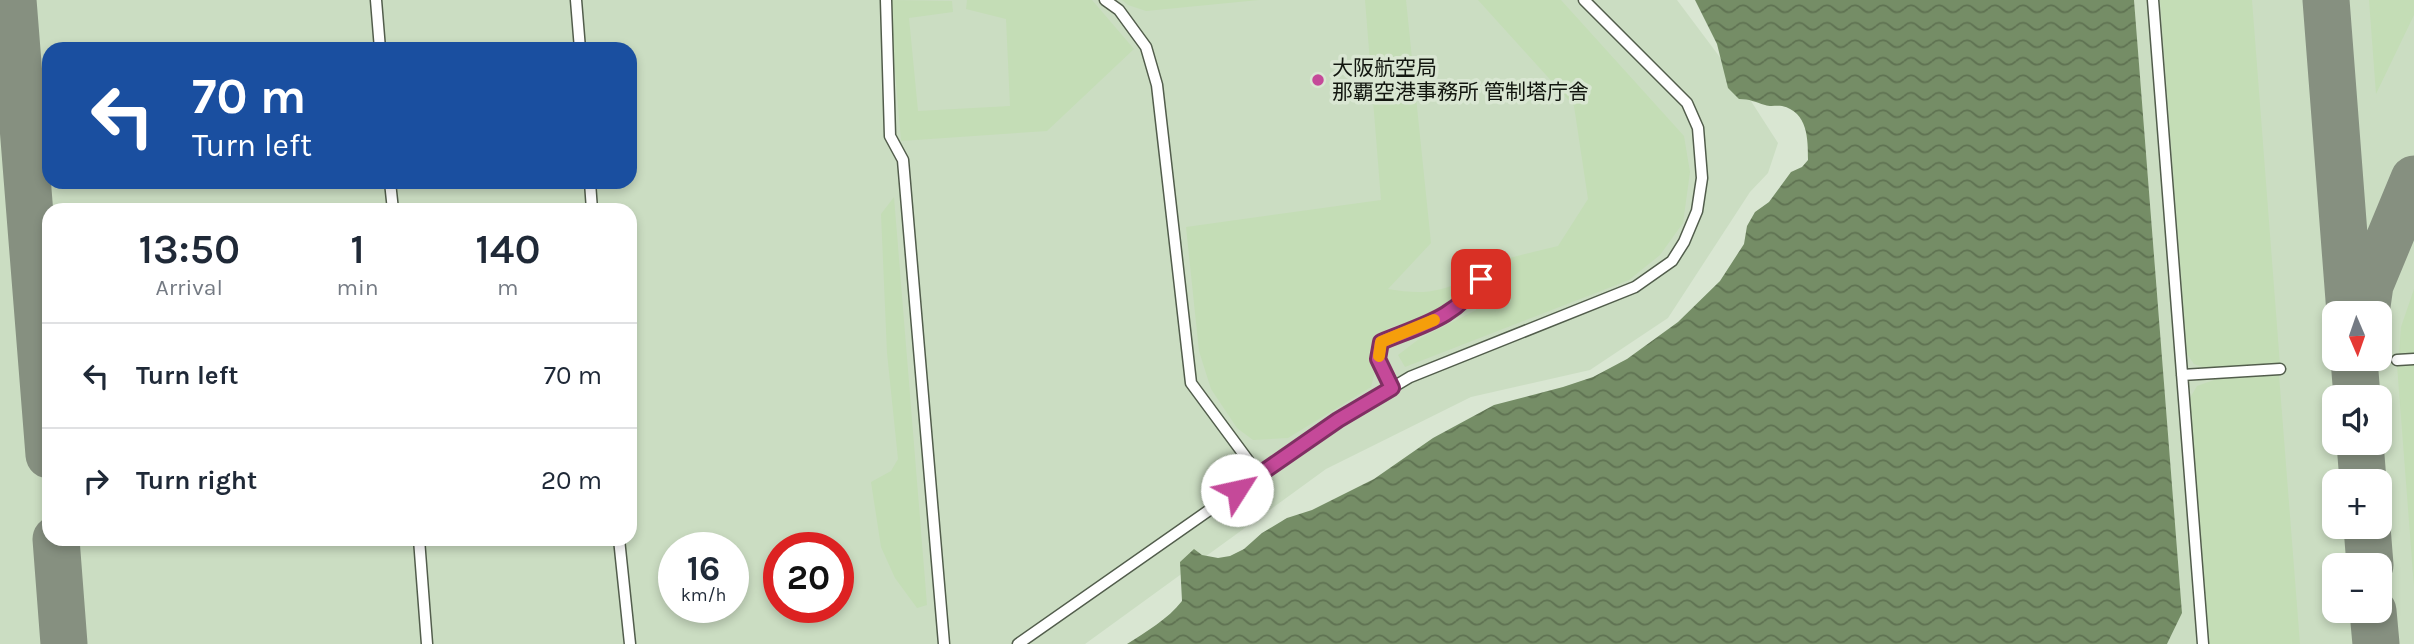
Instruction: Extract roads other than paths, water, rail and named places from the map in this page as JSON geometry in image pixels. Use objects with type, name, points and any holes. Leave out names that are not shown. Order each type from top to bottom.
[{"type":"lane","points":[[376,0],[379,42]]},
{"type":"lane","points":[[576,0],[579,42]]},
{"type":"lane","points":[[886,0],[890,136],[903,160],[944,644]]},
{"type":"lane","points":[[1105,0],[1119,10],[1146,47],[1157,85],[1191,383],[1259,475]]},
{"type":"lane","points":[[1018,644],[1338,420],[1392,388],[1422,372],[1635,287],[1672,261],[1684,242],[1697,211],[1702,178],[1698,128],[1687,103],[1584,0]]},
{"type":"lane","points":[[2153,0],[2203,644]]},
{"type":"lane","points":[[1392,388],[1378,359],[1381,342],[1447,315],[1471,295],[1481,279]]},
{"type":"lane","points":[[2397,360],[2414,359]]},
{"type":"lane","points":[[2182,375],[2280,369]]},
{"type":"lane","points":[[420,546],[427,644]]},
{"type":"lane","points":[[620,546],[630,644]]},
{"type":"water","points":[[1695,0],[2134,0],[2182,613],[2167,644],[1127,644],[1149,630],[1182,601],[1180,562],[1194,549],[1202,555],[1218,558],[1230,556],[1287,518],[1312,510],[1374,479],[1433,438],[1494,405],[1593,377],[1627,359],[1678,322],[1720,281],[1744,244],[1747,226],[1755,212],[1769,202],[1791,172],[1802,167],[1808,160],[1808,144],[1802,120],[1791,109],[1739,99],[1728,88],[1717,44]]},
{"type":"place","name":"大阪航空局 那覇空港事務所 管制塔庁舎","points":[[1318,80]]}]
